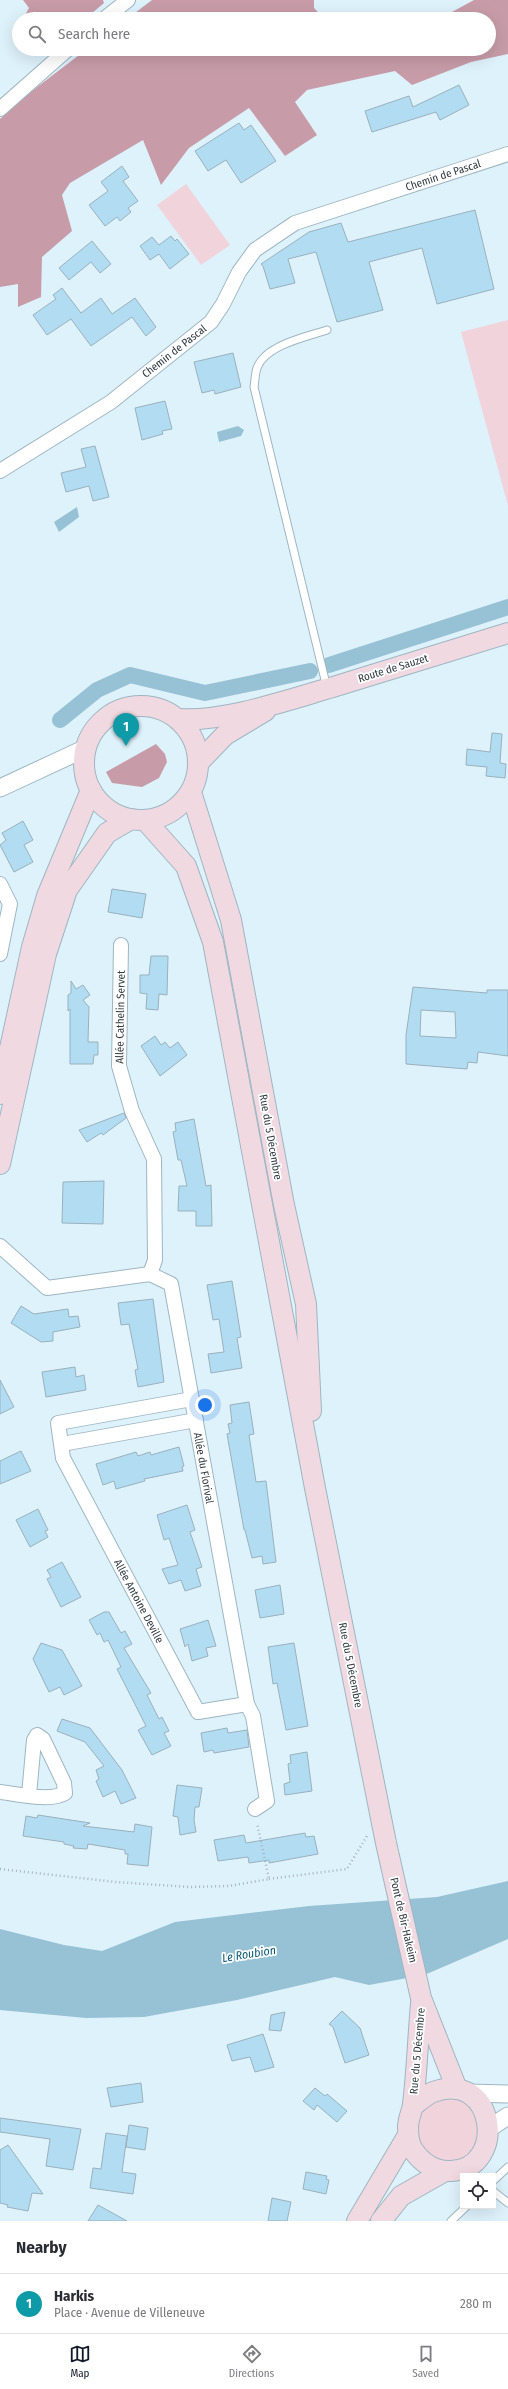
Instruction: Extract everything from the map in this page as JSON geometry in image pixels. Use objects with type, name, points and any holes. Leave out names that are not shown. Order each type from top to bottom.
[{"type":"main road","name":"Route de Sauzet","points":[[178,719],[193,720],[279,703],[508,633]]},
{"type":"main road","name":"Route de Sauzet","points":[[199,762],[226,735],[279,703]]},
{"type":"main road","points":[[0,1164],[46,954],[67,890],[107,833],[138,820],[163,816],[179,806],[191,792],[197,777],[199,762],[194,741],[189,731],[178,719],[156,708],[143,706],[124,708],[107,717],[94,731],[86,748],[84,762],[86,777],[91,790],[106,807],[115,814],[138,820]]},
{"type":"main road","points":[[0,1094],[32,947],[47,896],[91,790]]},
{"type":"main road","name":"Rue du 5 Décembre","points":[[191,792],[231,920],[284,1205],[306,1304],[315,1488]]},
{"type":"main road","name":"Rue du 5 Décembre","points":[[138,820],[186,866],[213,942],[315,1488],[385,1835]]},
{"type":"main road","name":"Pont de Bir-Hakeim","points":[[385,1835],[422,1998]]},
{"type":"main road","name":"Rue du 5 Décembre","points":[[422,1998],[462,2091]]},
{"type":"main road","name":"Rue du 5 Décembre","points":[[413,2106],[422,1998]]},
{"type":"main road","points":[[444,2089],[462,2091],[484,2107],[491,2127],[490,2139],[486,2150],[478,2160],[468,2167],[457,2171],[445,2171],[432,2168],[420,2160],[412,2148],[408,2135],[409,2120],[413,2106],[431,2093],[444,2089]]},
{"type":"main road","points":[[360,2220],[408,2135]]},
{"type":"main road","points":[[381,2221],[401,2196],[445,2171]]},
{"type":"street","points":[[113,12],[128,0]]},
{"type":"street","points":[[0,109],[60,56]]},
{"type":"street","name":"Chemin de Pascal","points":[[0,471],[110,402],[211,322],[223,304],[239,272],[254,250],[295,223],[508,154]]},
{"type":"street","points":[[0,788],[86,748]]},
{"type":"street","points":[[0,884],[10,904],[0,954]]},
{"type":"street","name":"Allée Cathelin Servet","points":[[121,945],[119,1066],[132,1111],[154,1159],[155,1260],[150,1274]]},
{"type":"street","points":[[0,1246],[47,1288],[150,1274]]},
{"type":"street","name":"Allée du Florival","points":[[150,1274],[171,1284],[247,1704],[253,1716],[267,1801],[255,1809]]},
{"type":"street","name":"Allée Antoine Deville","points":[[192,1399],[58,1423],[63,1458],[198,1712],[247,1704]]},
{"type":"street","points":[[62,1444],[196,1420]]},
{"type":"street","points":[[0,1792],[29,1795]]},
{"type":"street","points":[[462,2091],[508,2094]]},
{"type":"street","points":[[491,2127],[508,2116]]},
{"type":"lane","points":[[327,330],[283,345],[262,359],[256,369],[254,387],[327,688]]},
{"type":"lane","points":[[496,2178],[508,2167]]},
{"type":"lane","points":[[496,2193],[508,2203]]},
{"type":"lane","points":[[451,2221],[463,2209]]},
{"type":"path","points":[[255,1809],[269,1879]]},
{"type":"path","points":[[0,1869],[101,1880],[189,1887],[229,1886],[269,1879],[347,1869],[371,1829],[385,1835]]},
{"type":"shaded area","points":[[23,0],[103,0],[104,3],[93,12],[27,12],[29,8]]},
{"type":"shaded area","points":[[152,0],[314,0],[314,8],[318,12],[136,12]]},
{"type":"shaded area","points":[[474,0],[508,0],[508,54],[471,62],[412,85],[395,71],[307,90],[295,102],[317,135],[285,156],[249,108],[189,148],[161,185],[143,140],[70,183],[62,195],[72,231],[42,257],[41,297],[18,307],[18,284],[0,287],[0,119],[24,97],[78,56],[496,56],[496,12],[452,12]]},
{"type":"shaded area","points":[[186,184],[230,245],[201,265],[157,205]]},
{"type":"shaded area","points":[[508,320],[508,506],[461,332]]},
{"type":"shaded area","points":[[156,744],[165,754],[167,762],[159,778],[142,787],[112,783],[106,772]]},
{"type":"shaded area","points":[[440,2097],[466,2099],[483,2118],[476,2155],[440,2165],[420,2149],[417,2130],[418,2118],[425,2109]]},
{"type":"water","points":[[238,426],[244,430],[241,436],[219,442],[217,432]]},
{"type":"water","points":[[77,507],[79,517],[59,532],[54,522]]},
{"type":"water","name":"Le Roubion","points":[[508,1881],[508,1939],[429,1973],[369,1985],[335,1977],[237,2000],[144,2017],[86,2018],[0,2010],[0,1929],[64,1945],[102,1951],[175,1922],[309,1906],[437,1897]]},
{"type":"building","points":[[459,85],[469,105],[440,120],[436,112],[372,132],[365,111],[409,96],[413,107]]},
{"type":"building","points":[[239,123],[244,130],[251,125],[276,161],[241,183],[226,160],[208,171],[195,151]]},
{"type":"building","points":[[122,166],[129,177],[123,181],[138,201],[128,208],[131,212],[120,221],[117,217],[105,226],[89,205],[108,191],[101,182]]},
{"type":"building","points":[[475,210],[494,289],[437,304],[422,248],[369,262],[383,310],[337,322],[316,252],[288,259],[295,283],[270,289],[263,266],[261,264],[309,232],[341,223],[348,242]]},
{"type":"building","points":[[171,236],[175,241],[177,239],[189,254],[170,269],[159,254],[150,260],[140,246],[152,237],[159,245]]},
{"type":"building","points":[[92,241],[111,264],[100,273],[91,262],[69,280],[59,268]]},
{"type":"building","points":[[62,288],[81,313],[101,298],[112,314],[135,298],[156,327],[146,336],[132,317],[91,346],[71,319],[47,335],[33,315],[56,299],[53,295]]},
{"type":"building","points":[[233,353],[241,387],[215,394],[214,390],[202,393],[194,362]]},
{"type":"building","points":[[165,401],[172,429],[162,431],[163,434],[142,440],[135,408]]},
{"type":"building","points":[[95,446],[109,497],[93,501],[89,486],[66,492],[61,473],[86,467],[81,449]]},
{"type":"building","points":[[492,733],[502,734],[500,763],[506,764],[505,778],[486,776],[487,767],[466,765],[467,749],[490,752]]},
{"type":"building","points":[[23,821],[33,840],[24,845],[33,862],[14,872],[0,845],[6,840],[2,833]]},
{"type":"building","points":[[112,889],[146,894],[142,918],[108,912]]},
{"type":"building","points":[[151,956],[168,956],[167,995],[159,994],[158,1010],[146,1009],[147,994],[140,993],[140,975],[149,975]]},
{"type":"building","points":[[71,981],[76,989],[83,985],[90,995],[83,1000],[89,1007],[88,1042],[98,1042],[98,1055],[94,1055],[93,1064],[70,1064],[70,1009],[68,1011],[68,995],[71,993]]},
{"type":"building","points":[[413,987],[487,993],[487,990],[508,990],[508,1056],[478,1052],[477,1063],[468,1062],[467,1069],[406,1064],[406,1035]],"holes":[[[421,1010],[455,1012],[456,1038],[420,1036]]]},
{"type":"building","points":[[155,1036],[161,1045],[165,1042],[170,1048],[178,1042],[187,1055],[160,1076],[141,1046]]},
{"type":"building","points":[[124,1113],[126,1118],[103,1135],[101,1133],[87,1142],[79,1130]]},
{"type":"building","points":[[194,1119],[206,1186],[211,1185],[212,1226],[196,1226],[196,1211],[178,1211],[179,1186],[187,1186],[181,1160],[178,1160],[173,1132],[176,1131],[175,1123]]},
{"type":"building","points":[[104,1181],[103,1224],[62,1223],[63,1182]]},
{"type":"building","points":[[232,1281],[241,1337],[237,1338],[242,1368],[211,1373],[208,1354],[224,1352],[219,1319],[213,1320],[207,1285]]},
{"type":"building","points":[[153,1299],[164,1382],[138,1387],[135,1370],[138,1369],[129,1324],[121,1325],[118,1303]]},
{"type":"building","points":[[21,1306],[34,1314],[68,1309],[69,1317],[78,1316],[80,1327],[53,1332],[53,1341],[41,1342],[11,1323]]},
{"type":"building","points":[[75,1367],[76,1377],[84,1375],[86,1390],[46,1397],[42,1372]]},
{"type":"building","points":[[0,1380],[14,1407],[0,1414]]},
{"type":"building","points":[[249,1402],[254,1434],[249,1435],[256,1482],[266,1481],[276,1562],[263,1564],[262,1556],[252,1558],[244,1530],[227,1434],[230,1433],[228,1424],[232,1423],[230,1405]]},
{"type":"building","points":[[179,1447],[184,1466],[182,1467],[183,1471],[144,1479],[145,1481],[116,1489],[114,1481],[103,1485],[96,1464],[136,1452],[138,1456],[150,1452],[151,1455]]},
{"type":"building","points":[[21,1451],[31,1471],[0,1484],[0,1461]]},
{"type":"building","points":[[187,1505],[195,1530],[190,1532],[202,1567],[196,1569],[201,1586],[185,1591],[181,1580],[169,1584],[162,1569],[178,1565],[169,1538],[164,1540],[157,1515]]},
{"type":"building","points":[[38,1509],[48,1530],[45,1531],[48,1537],[30,1547],[16,1520]]},
{"type":"building","points":[[62,1562],[81,1597],[61,1607],[47,1579],[51,1577],[47,1570]]},
{"type":"building","points":[[280,1585],[284,1614],[260,1618],[255,1590]]},
{"type":"building","points":[[104,1612],[109,1612],[121,1633],[125,1631],[132,1644],[124,1648],[151,1693],[147,1695],[159,1719],[162,1717],[169,1731],[164,1733],[171,1746],[152,1755],[138,1730],[146,1726],[117,1669],[121,1667],[108,1640],[104,1642],[100,1633],[97,1635],[89,1620]]},
{"type":"building","points":[[208,1620],[216,1646],[206,1648],[208,1656],[192,1661],[188,1644],[185,1647],[180,1629]]},
{"type":"building","points":[[41,1643],[62,1650],[82,1686],[64,1695],[60,1687],[49,1692],[33,1659]]},
{"type":"building","points":[[294,1643],[308,1726],[286,1730],[277,1683],[273,1684],[268,1647]]},
{"type":"building","points":[[62,1719],[90,1728],[122,1770],[136,1798],[121,1804],[115,1791],[103,1797],[96,1781],[99,1779],[96,1770],[104,1766],[85,1742],[57,1731]]},
{"type":"building","points":[[227,1728],[228,1733],[247,1730],[249,1747],[214,1753],[213,1750],[204,1752],[201,1733]]},
{"type":"building","points":[[307,1752],[312,1791],[285,1795],[284,1784],[290,1782],[288,1764],[291,1763],[290,1755]]},
{"type":"building","points":[[177,1785],[202,1788],[199,1807],[195,1807],[194,1820],[196,1832],[180,1835],[178,1817],[173,1816]]},
{"type":"building","points":[[38,1815],[90,1823],[83,1826],[134,1832],[135,1824],[152,1827],[148,1866],[127,1864],[128,1854],[125,1854],[125,1850],[88,1844],[87,1849],[73,1848],[74,1846],[64,1844],[64,1842],[23,1836],[26,1816],[37,1818]]},
{"type":"building","points":[[305,1833],[306,1837],[314,1836],[318,1854],[269,1863],[269,1860],[249,1863],[248,1857],[218,1861],[214,1840],[244,1835],[246,1843]]},
{"type":"building","points":[[342,2011],[360,2028],[369,2055],[345,2063],[333,2027],[329,2024]]},
{"type":"building","points":[[285,2012],[281,2031],[269,2030],[271,2015]]},
{"type":"building","points":[[263,2034],[274,2067],[255,2072],[250,2057],[232,2061],[227,2045]]},
{"type":"building","points":[[141,2083],[143,2102],[111,2107],[107,2088]]},
{"type":"building","points":[[315,2088],[325,2096],[327,2094],[347,2111],[337,2122],[317,2105],[314,2110],[303,2101]]},
{"type":"building","points":[[0,2118],[81,2129],[73,2170],[46,2166],[50,2139],[0,2132]]},
{"type":"building","points":[[129,2125],[148,2128],[145,2150],[126,2147]]},
{"type":"building","points":[[106,2133],[127,2136],[122,2172],[136,2174],[133,2194],[90,2188],[93,2168],[101,2169]]},
{"type":"building","points":[[8,2145],[43,2194],[32,2193],[28,2211],[7,2207],[8,2205],[0,2203],[0,2150]]},
{"type":"building","points":[[306,2172],[327,2176],[326,2179],[329,2180],[326,2194],[303,2189]]},
{"type":"building","points":[[272,2198],[291,2202],[287,2221],[268,2221]]},
{"type":"building","points":[[98,2205],[127,2221],[88,2221]]},
{"type":"waterway","points":[[329,665],[508,607]]},
{"type":"waterway","points":[[60,720],[97,690],[130,675],[205,693],[310,671]]},
{"type":"place","name":"Harkis","points":[[126,746]]}]
